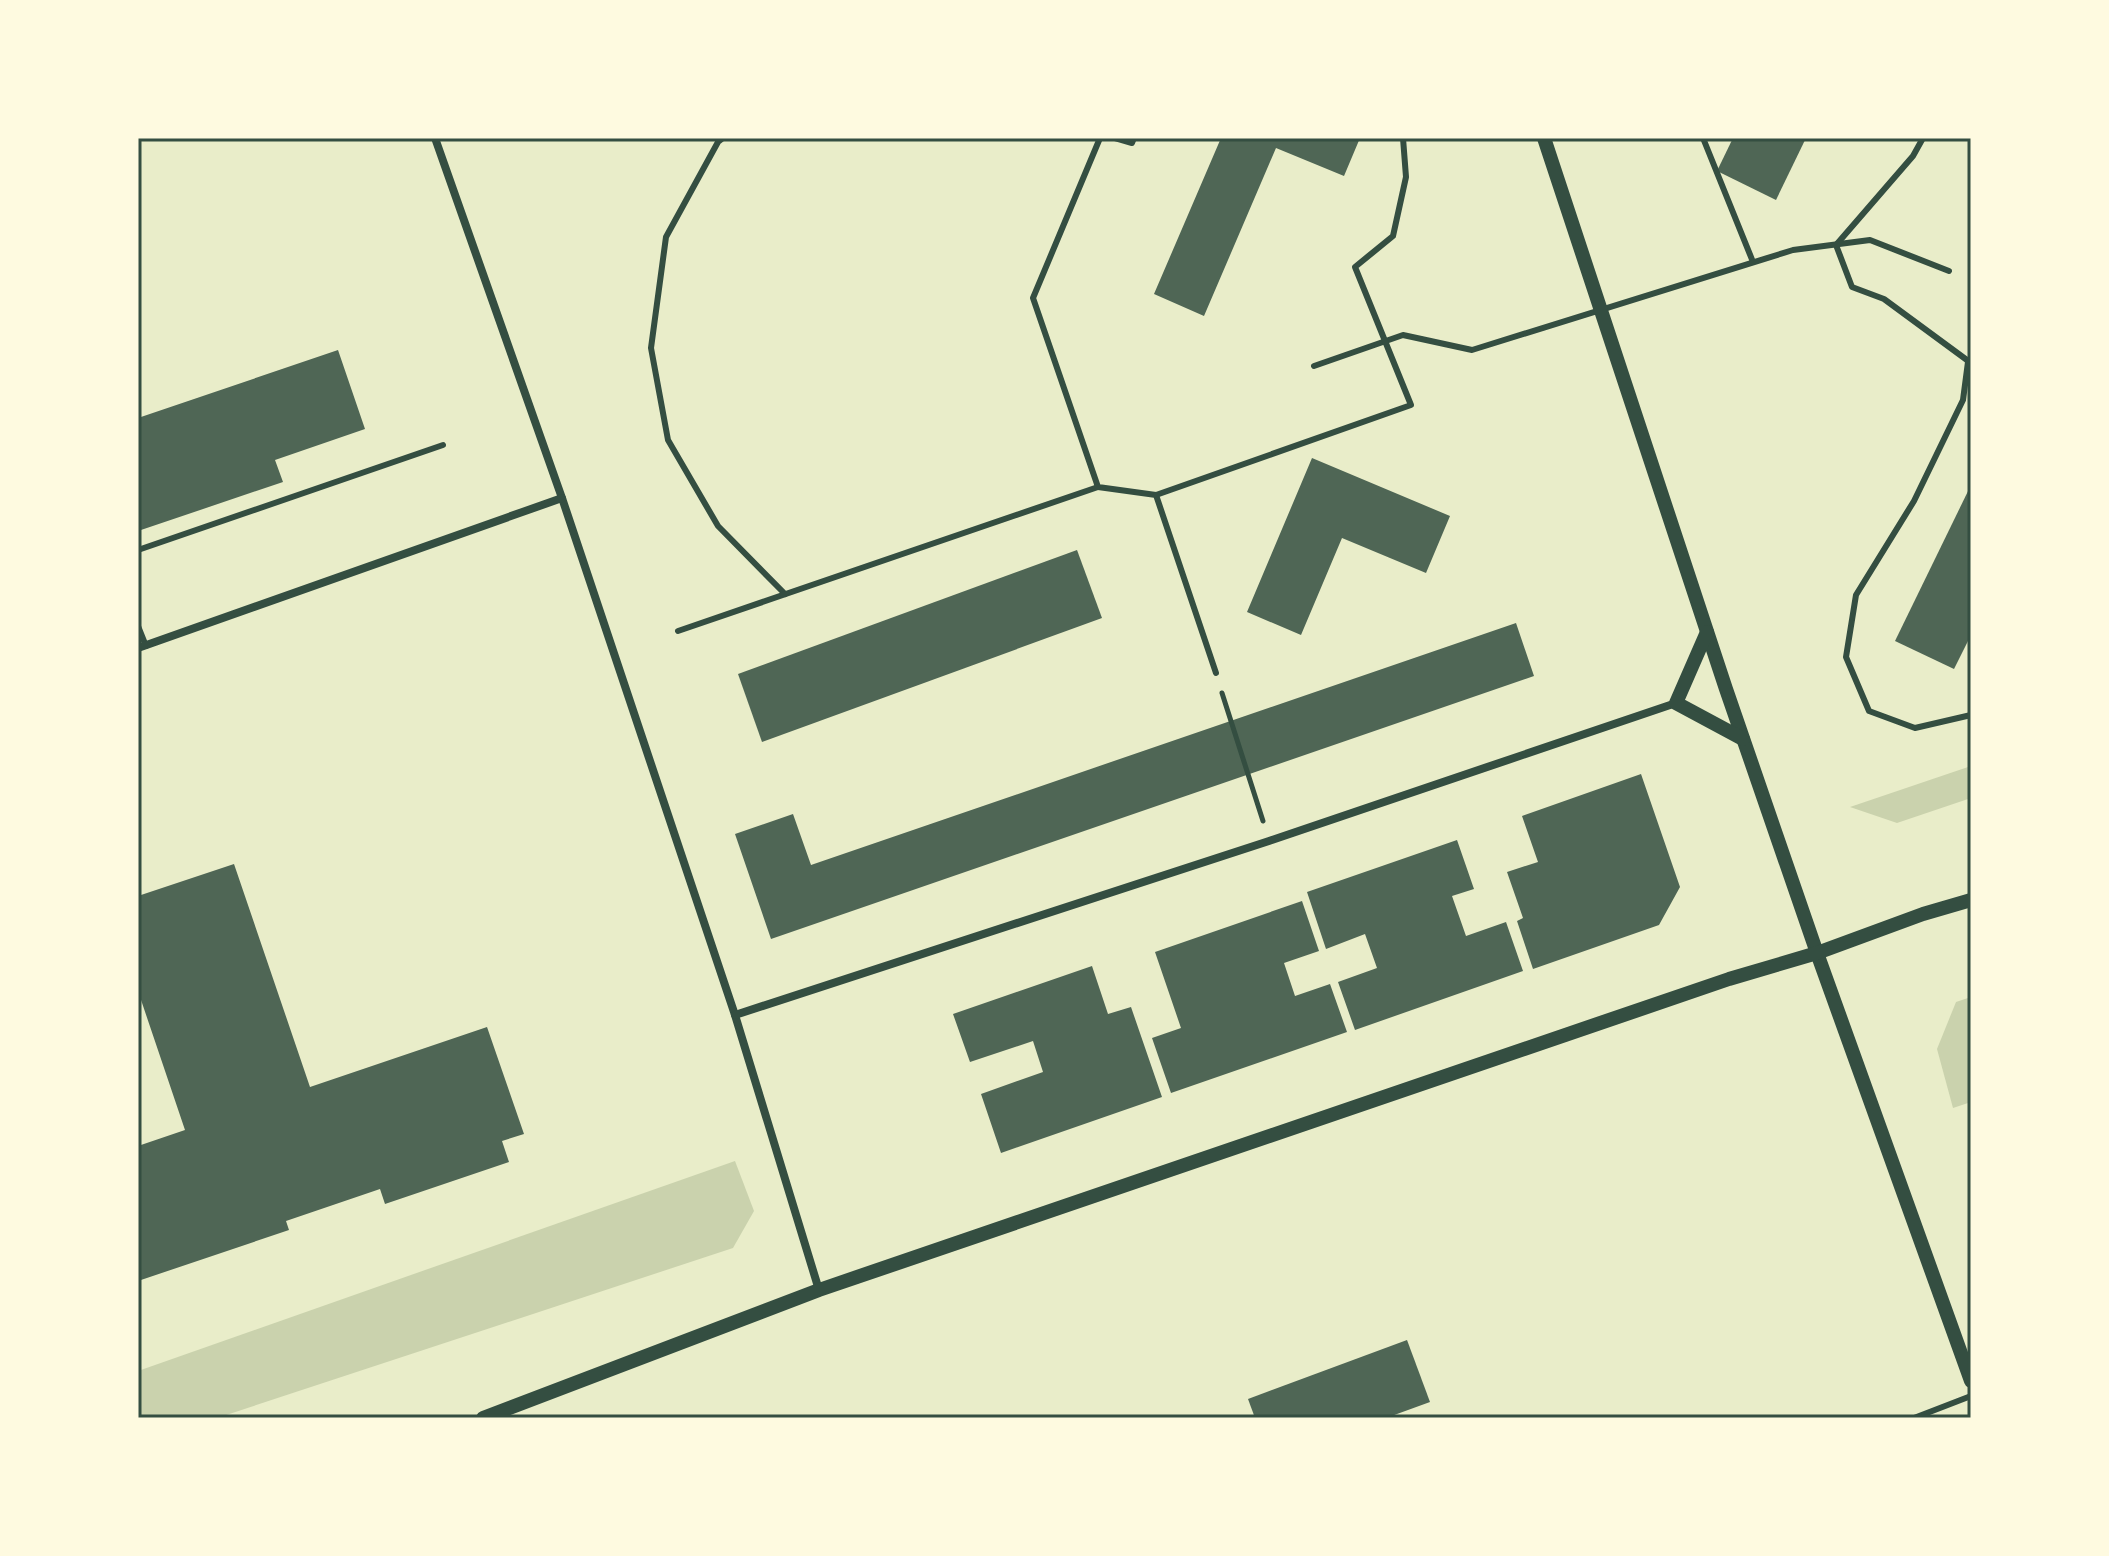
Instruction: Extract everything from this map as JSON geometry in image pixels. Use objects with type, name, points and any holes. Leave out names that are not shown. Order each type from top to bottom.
[{"type":"street","points":[[435,138],[562,498],[735,1015],[819,1290]]},
{"type":"street","points":[[1544,138],[1743,739],[1971,1381]]},
{"type":"street","points":[[142,647],[562,498]]},
{"type":"street","points":[[1676,703],[1707,632]]},
{"type":"street","points":[[735,1015],[1269,841],[1676,703],[1743,739]]},
{"type":"street","points":[[483,1418],[819,1290],[1729,979],[1817,953],[1971,900]]},
{"type":"lane","points":[[723,138],[666,237],[651,348],[668,440],[718,526],[785,594]]},
{"type":"lane","points":[[1098,487],[1033,298],[1100,138]]},
{"type":"lane","points":[[1115,138],[1132,143],[1134,138]]},
{"type":"lane","points":[[678,631],[1098,487],[1156,495],[1411,405],[1355,267],[1393,236],[1406,177],[1403,138]]},
{"type":"lane","points":[[1703,138],[1753,262]]},
{"type":"lane","points":[[1836,245],[1913,156],[1923,138]]},
{"type":"lane","points":[[1314,366],[1403,335],[1472,350],[1793,250],[1870,240],[1949,271]]},
{"type":"lane","points":[[1836,245],[1852,287],[1884,299],[1970,362],[1963,400],[1914,501],[1856,595],[1846,657],[1869,711],[1915,728],[1971,715]]},
{"type":"lane","points":[[138,550],[443,445]]},
{"type":"lane","points":[[1156,495],[1216,673]]},
{"type":"lane","points":[[138,626],[142,647]]},
{"type":"lane","points":[[1914,1418],[1971,1396]]},
{"type":"path","points":[[1216,673],[1269,841]]},
{"type":"green space","points":[[1971,766],[1971,798],[1897,823],[1850,807]]},
{"type":"green space","points":[[1971,997],[1971,1102],[1953,1108],[1937,1049],[1956,1002]]},
{"type":"green space","points":[[735,1161],[754,1211],[733,1248],[217,1418],[138,1418],[138,1371]]},
{"type":"building","points":[[1221,138],[1360,138],[1344,176],[1276,148],[1204,316],[1154,294]]},
{"type":"building","points":[[1733,138],[1806,138],[1776,200],[1717,171]]},
{"type":"building","points":[[338,350],[365,429],[275,460],[283,482],[138,531],[138,418]]},
{"type":"building","points":[[1312,458],[1450,516],[1426,573],[1342,538],[1301,635],[1247,612]]},
{"type":"building","points":[[1971,485],[1971,635],[1954,669],[1895,641]]},
{"type":"building","points":[[1077,550],[1102,618],[762,742],[738,674]]},
{"type":"building","points":[[1516,623],[1534,676],[771,939],[735,834],[793,814],[811,865]]},
{"type":"building","points":[[1641,774],[1680,887],[1659,925],[1533,969],[1517,921],[1523,918],[1507,872],[1538,862],[1522,816]]},
{"type":"building","points":[[1457,840],[1474,889],[1452,896],[1466,936],[1506,922],[1523,971],[1355,1030],[1338,982],[1377,968],[1365,934],[1326,949],[1307,892]]},
{"type":"building","points":[[234,864],[310,1087],[487,1027],[524,1134],[502,1141],[509,1162],[385,1204],[380,1189],[286,1221],[289,1230],[138,1281],[138,1146],[185,1130],[138,991],[138,896]]},
{"type":"building","points":[[1302,901],[1319,951],[1284,963],[1295,996],[1330,984],[1347,1032],[1171,1093],[1152,1038],[1181,1028],[1155,952]]},
{"type":"building","points":[[1092,966],[1108,1014],[1131,1007],[1162,1097],[1001,1153],[981,1094],[1043,1072],[1033,1041],[970,1062],[953,1014]]},
{"type":"building","points":[[1407,1340],[1430,1402],[1386,1418],[1255,1418],[1248,1399]]}]
